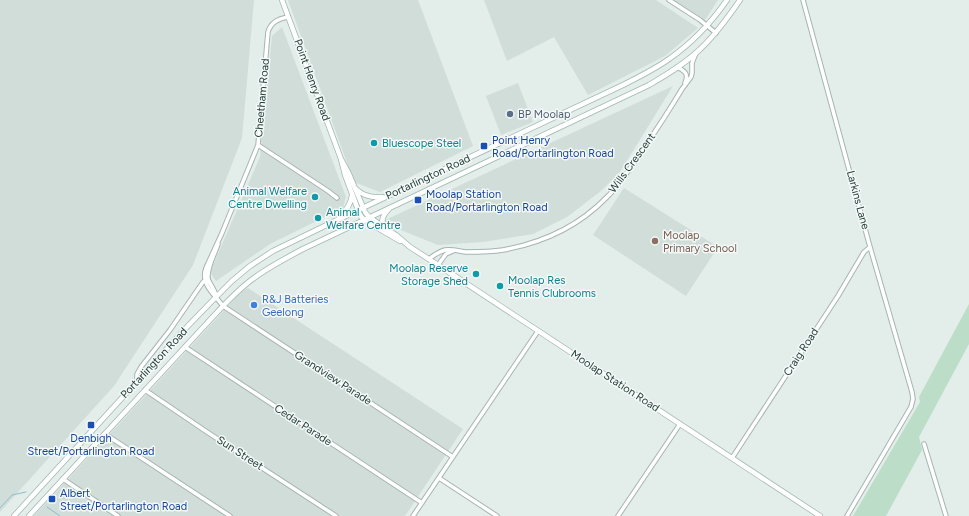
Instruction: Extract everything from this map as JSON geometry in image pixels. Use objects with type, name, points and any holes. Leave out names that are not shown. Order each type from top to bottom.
[{"type":"main road","name":"Point Henry Road","points":[[282,0],[341,159],[352,193],[365,212],[367,218]]},
{"type":"main road","name":"Portarlington Road","points":[[14,516],[216,297],[250,266],[273,252],[361,208],[623,85],[647,72],[684,48],[707,26],[727,0]]},
{"type":"main road","name":"Portarlington Road","points":[[29,516],[223,306],[253,279],[274,265],[303,249],[642,88],[667,74],[696,53],[716,33],[740,0]]},
{"type":"main road","name":"Point Henry Road","points":[[341,159],[355,187],[361,208]]},
{"type":"main road","points":[[355,187],[361,193],[369,197],[384,197]]},
{"type":"main road","points":[[335,221],[346,211],[351,200],[352,193]]},
{"type":"main road","points":[[386,228],[382,224],[382,218],[390,207]]},
{"type":"main road","name":"Moolap Station Road","points":[[367,218],[386,228],[438,265],[820,516]]},
{"type":"main road","name":"Moolap Station Road","points":[[367,218],[394,238],[410,246]]},
{"type":"street","points":[[669,0],[716,33]]},
{"type":"street","name":"Larkins Lane","points":[[803,0],[913,399],[911,407],[846,516]]},
{"type":"street","name":"Cheetham Road","points":[[206,280],[222,233],[258,145],[268,32],[272,24],[276,21],[288,17]]},
{"type":"street","name":"Wills Crescent","points":[[429,259],[443,250],[481,252],[495,251],[523,245],[547,237],[582,218],[607,197],[626,174],[691,77],[692,63],[696,53]]},
{"type":"street","name":"Wills Crescent","points":[[677,67],[684,70],[687,76],[687,80],[682,89]]},
{"type":"street","points":[[258,145],[338,198]]},
{"type":"street","name":"Craig Road","points":[[732,458],[838,296],[864,252],[870,247]]},
{"type":"street","points":[[438,265],[446,254],[454,251]]},
{"type":"street","points":[[136,382],[137,374],[141,367],[170,330],[197,290],[206,280],[215,290],[216,297]]},
{"type":"street","name":"Grandview Parade","points":[[216,297],[223,306],[453,457]]},
{"type":"street","points":[[413,516],[538,331]]},
{"type":"street","name":"Cedar Parade","points":[[185,347],[422,503]]},
{"type":"street","name":"Sun Street","points":[[146,390],[207,432],[336,516]]},
{"type":"street","points":[[618,516],[680,424]]},
{"type":"street","points":[[105,434],[230,516]]},
{"type":"street","points":[[924,444],[946,516]]},
{"type":"street","points":[[439,478],[497,516]]},
{"type":"street","points":[[62,479],[118,516]]},
{"type":"shaded area","points":[[0,0],[254,0],[242,138],[193,265],[114,386],[0,512]]},
{"type":"shaded area","points":[[288,0],[418,0],[473,146],[380,192],[354,182]]},
{"type":"shaded area","points":[[484,0],[656,0],[698,28],[665,56],[588,95],[554,37],[507,61]]},
{"type":"shaded area","points":[[674,0],[718,0],[705,20]]},
{"type":"shaded area","points":[[282,27],[346,197],[343,208],[270,244],[216,281],[210,272],[260,157],[272,36]]},
{"type":"shaded area","points":[[518,83],[533,122],[501,135],[486,96]]},
{"type":"shaded area","points":[[673,86],[620,172],[601,191],[567,217],[533,234],[483,242],[438,245],[381,222]]},
{"type":"shaded area","name":"Moolap Primary School","points":[[624,188],[718,247],[686,296],[593,235]]},
{"type":"shaded area","points":[[248,288],[463,429],[405,516],[34,516],[242,291]]},
{"type":"green space","points":[[969,304],[969,344],[919,437],[922,450],[886,516],[853,516],[920,402],[919,397]]},
{"type":"waterway","points":[[0,508],[12,495],[26,492]]},
{"type":"waterway","points":[[47,507],[60,516]]},
{"type":"place","name":"BP Moolap","points":[[510,114]]},
{"type":"place","name":"Bluescope Steel","points":[[374,143]]},
{"type":"place","name":"Point Henry Road/Portarlington Road","points":[[484,146]]},
{"type":"place","name":"Animal Welfare Centre Dwelling","points":[[315,197]]},
{"type":"place","name":"Moolap Station Road/Portarlington Road","points":[[418,200]]},
{"type":"place","name":"Animal Welfare Centre","points":[[318,218]]},
{"type":"place","name":"Moolap Primary School","points":[[655,241]]},
{"type":"place","name":"Moolap Reserve Storage Shed","points":[[476,274]]},
{"type":"place","name":"Moolap Res Tennis Clubrooms","points":[[500,286]]},
{"type":"place","name":"R&J Batteries Geelong","points":[[254,305]]},
{"type":"place","name":"Denbigh Street/Portarlington Road","points":[[91,425]]},
{"type":"place","name":"Albert Street/Portarlington Road","points":[[52,499]]}]
